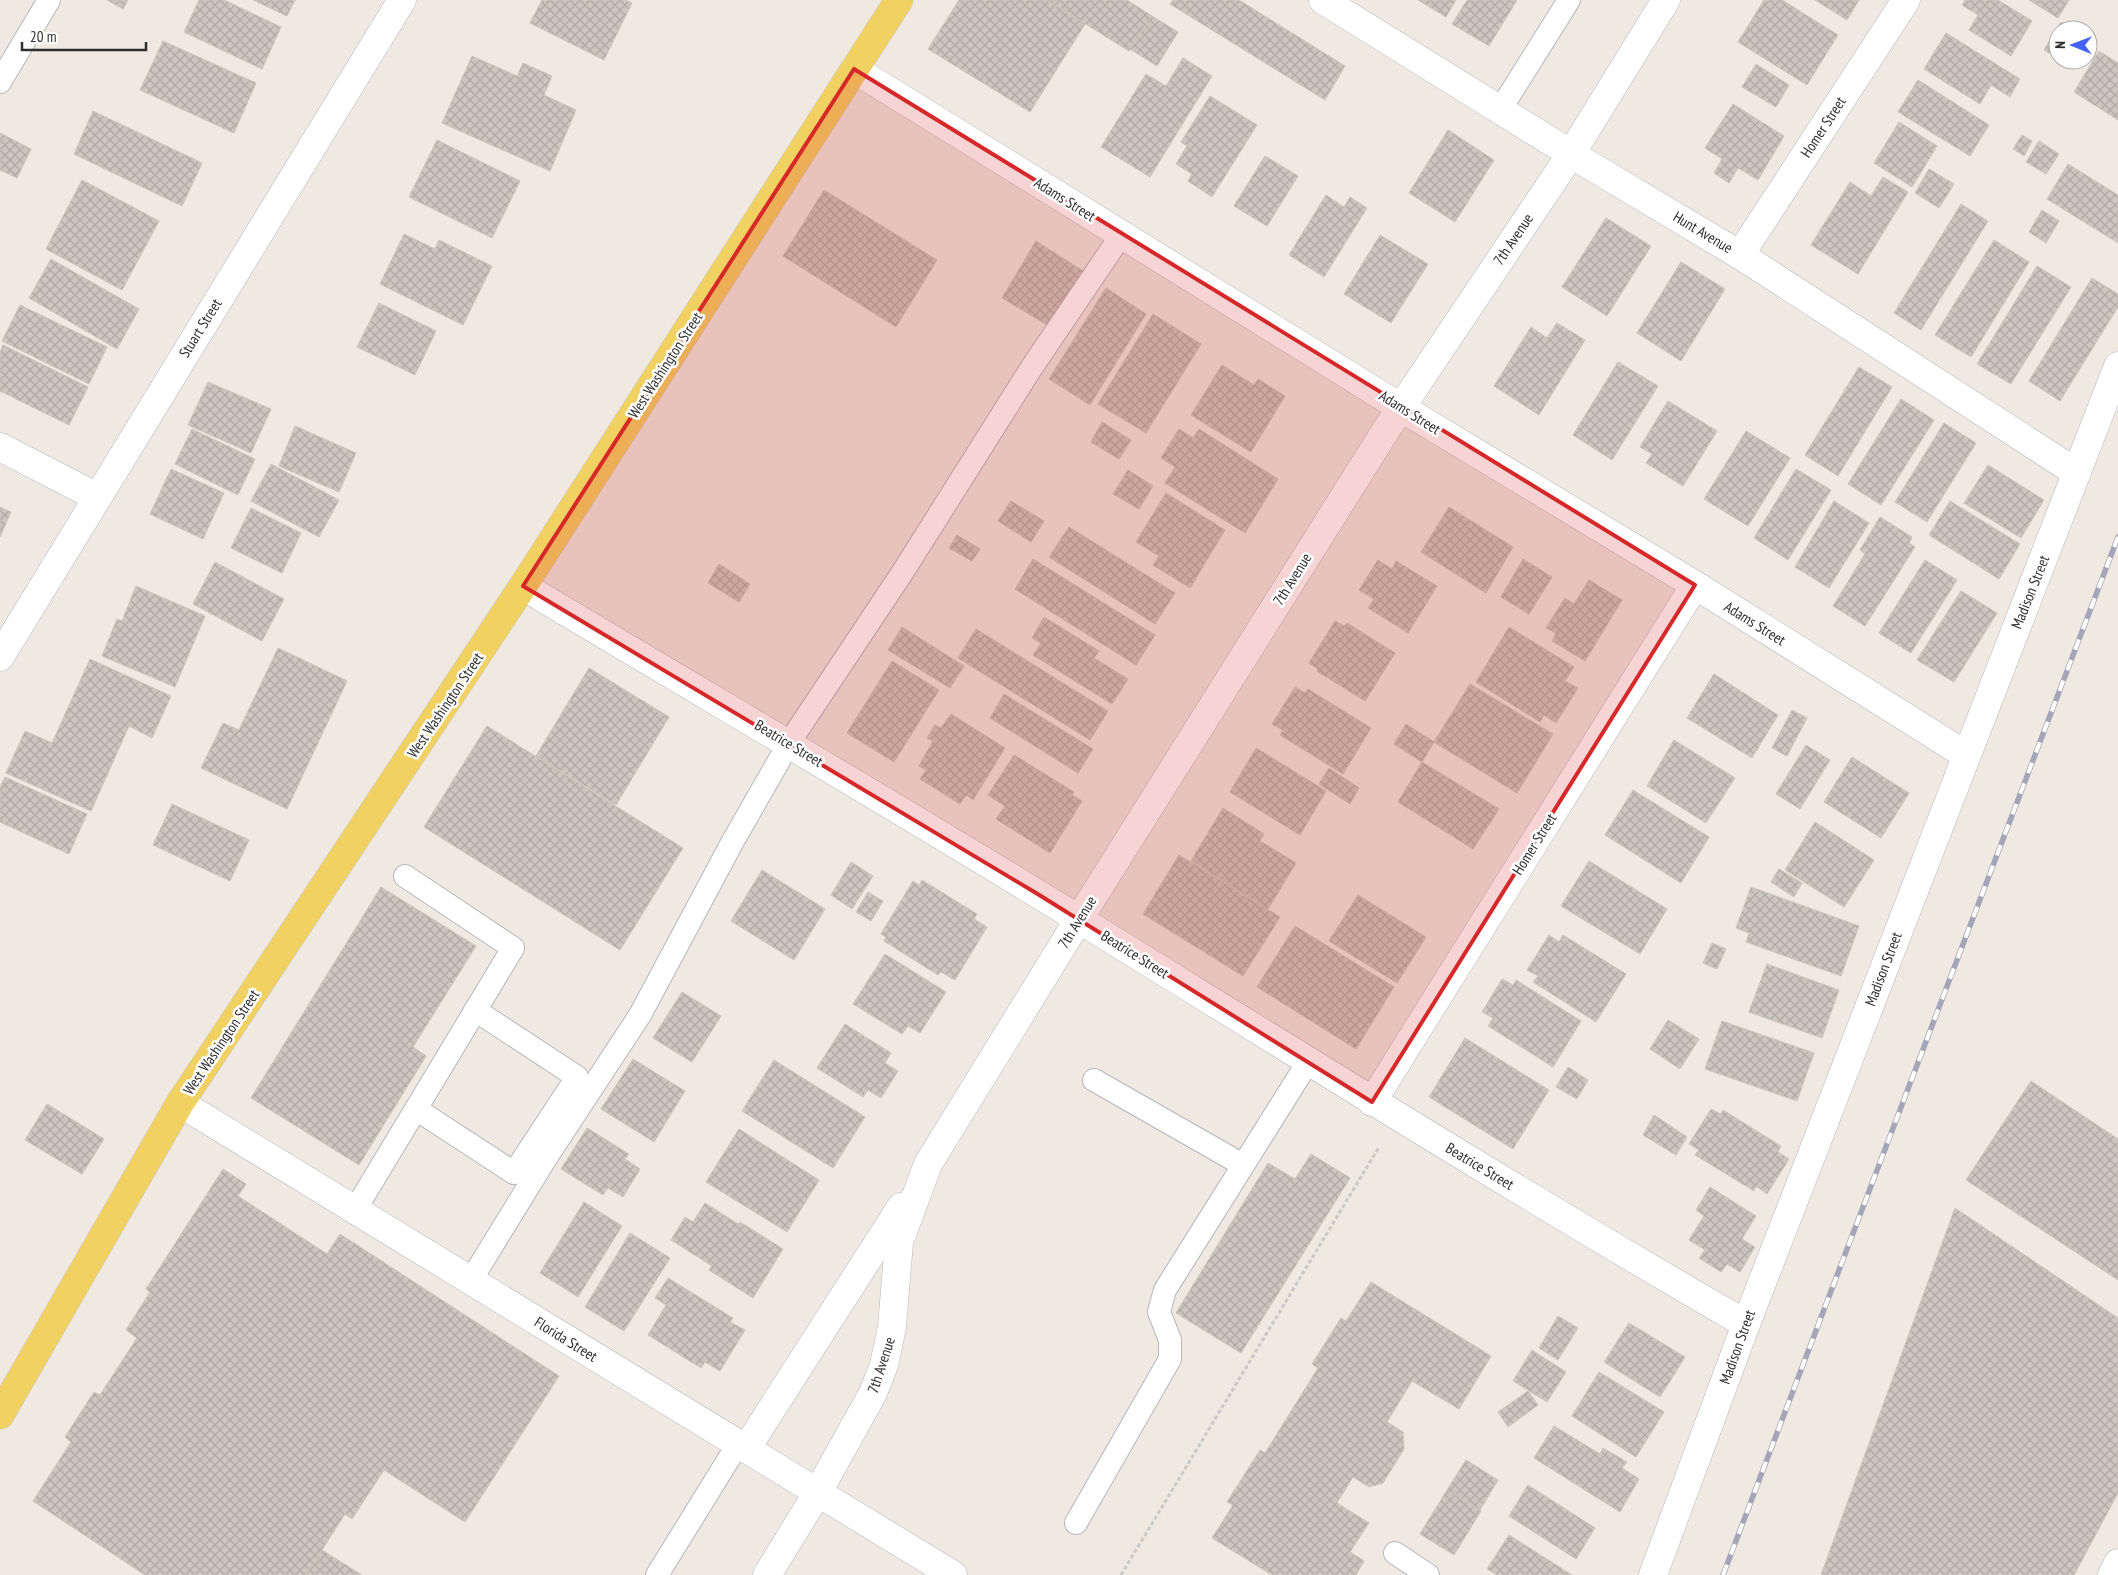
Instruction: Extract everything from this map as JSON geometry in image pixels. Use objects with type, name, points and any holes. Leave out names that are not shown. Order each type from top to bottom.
[{"type":"main road","name":"West Washington Street","points":[[0,1415],[180,1103],[523,586],[899,0]]},
{"type":"street","name":"Stuart Street","points":[[0,657],[402,0]]},
{"type":"street","name":"Hunt Avenue","points":[[1323,0],[1571,154],[1740,255],[2077,473]]},
{"type":"street","name":"7th Avenue","points":[[742,1446],[928,1164],[1400,407],[1571,154],[1666,0]]},
{"type":"street","name":"Homer Street","points":[[1740,255],[1906,0]]},
{"type":"street","name":"Adams Street","points":[[854,69],[1400,407],[1695,586],[1966,755]]},
{"type":"street","name":"Madison Street","points":[[1653,1575],[1746,1324],[2118,366]]},
{"type":"street","points":[[0,447],[97,497]]},
{"type":"street","name":"Beatrice Street","points":[[523,586],[789,743],[1079,919],[1372,1102],[1746,1324]]},
{"type":"street","name":"Homer Street","points":[[1372,1102],[1695,586]]},
{"type":"street","name":"Florida Street","points":[[180,1103],[953,1575]]},
{"type":"street","name":"7th Avenue","points":[[767,1575],[818,1492],[873,1393],[884,1365],[892,1327],[899,1242],[928,1164]]},
{"type":"street","points":[[2112,1575],[2118,1563]]},
{"type":"lane","points":[[0,82],[50,0]]},
{"type":"lane","points":[[1500,110],[1569,0]]},
{"type":"lane","points":[[471,1280],[546,1158],[640,1016],[733,841],[789,743],[904,570],[1032,367],[1122,234]]},
{"type":"lane","points":[[355,1210],[513,948],[405,876]]},
{"type":"lane","points":[[416,1110],[514,1173],[577,1077],[475,1010]]},
{"type":"lane","points":[[1076,1523],[1170,1359],[1170,1340],[1159,1312],[1165,1290],[1308,1062]]},
{"type":"lane","points":[[1094,1080],[1243,1165]]},
{"type":"lane","points":[[657,1575],[742,1446]]},
{"type":"lane","points":[[1395,1553],[1428,1575]]},
{"type":"path","points":[[1121,1575],[1377,1151]]},
{"type":"highlighted area","points":[[854,69],[1695,585],[1372,1102],[1036,893],[523,586]]},
{"type":"building","points":[[107,0],[128,0],[123,9]]},
{"type":"building","points":[[199,0],[224,0],[281,27],[262,69],[184,32]]},
{"type":"building","points":[[253,0],[295,0],[287,16]]},
{"type":"building","points":[[542,0],[626,0],[632,3],[604,60],[530,23]]},
{"type":"building","points":[[959,0],[1047,0],[1085,24],[1030,112],[928,49]]},
{"type":"building","points":[[1047,0],[1127,0],[1152,16],[1129,51]]},
{"type":"building","points":[[1173,0],[1239,0],[1345,66],[1325,100],[1170,4]]},
{"type":"building","points":[[1418,0],[1456,0],[1446,17]]},
{"type":"building","points":[[1467,0],[1517,0],[1489,46],[1452,24]]},
{"type":"building","points":[[1764,0],[1782,0],[1838,35],[1807,85],[1738,42]]},
{"type":"building","points":[[1815,0],[1859,0],[1847,20]]},
{"type":"building","points":[[1965,0],[1998,0],[2032,21],[2011,56],[1969,30],[1978,15],[1962,5]]},
{"type":"building","points":[[2029,0],[2069,0],[2058,18]]},
{"type":"building","points":[[1152,16],[1178,32],[1157,66],[1130,49]]},
{"type":"building","points":[[1946,33],[2020,79],[2010,97],[1991,85],[1980,104],[1924,69]]},
{"type":"building","points":[[163,41],[256,83],[234,133],[140,90]]},
{"type":"building","points":[[2048,43],[2048,52],[2044,50]]},
{"type":"building","points":[[2099,51],[2118,63],[2118,120],[2074,92],[2087,70],[2098,70]]},
{"type":"building","points":[[472,56],[517,76],[523,63],[552,76],[544,95],[576,110],[550,171],[442,123]]},
{"type":"building","points":[[1183,58],[1212,76],[1150,177],[1101,147],[1146,74],[1166,86]]},
{"type":"building","points":[[1756,64],[1789,85],[1776,107],[1742,87]]},
{"type":"building","points":[[1918,80],[1989,125],[1970,156],[1898,112]]},
{"type":"building","points":[[1210,96],[1257,125],[1212,197],[1188,181],[1192,174],[1176,164],[1187,146],[1181,142]]},
{"type":"building","points":[[1733,104],[1784,136],[1758,180],[1738,168],[1729,183],[1714,173],[1722,159],[1705,148]]},
{"type":"building","points":[[93,111],[202,163],[182,206],[74,154]]},
{"type":"building","points":[[1899,122],[1937,146],[1912,187],[1874,163]]},
{"type":"building","points":[[1448,130],[1494,160],[1455,222],[1409,193]]},
{"type":"building","points":[[0,133],[31,149],[17,178],[0,170]]},
{"type":"building","points":[[2022,135],[2032,141],[2024,156],[2013,149]]},
{"type":"building","points":[[437,140],[520,181],[492,238],[409,197]]},
{"type":"building","points":[[2039,141],[2059,154],[2046,174],[2026,162]]},
{"type":"building","points":[[1265,156],[1298,176],[1267,226],[1234,206]]},
{"type":"building","points":[[2068,164],[2118,195],[2118,243],[2047,199]]},
{"type":"building","points":[[1929,169],[1954,184],[1939,208],[1915,193]]},
{"type":"building","points":[[1883,177],[1908,192],[1858,274],[1811,245],[1850,182],[1871,196]]},
{"type":"building","points":[[82,180],[159,221],[122,290],[46,249]]},
{"type":"building","points":[[824,190],[937,260],[896,327],[783,256]]},
{"type":"building","points":[[1326,195],[1344,207],[1350,197],[1367,208],[1324,277],[1289,255]]},
{"type":"building","points":[[1961,204],[1988,221],[1921,330],[1894,313]]},
{"type":"building","points":[[2042,210],[2059,221],[2046,243],[2029,232]]},
{"type":"building","points":[[1606,218],[1651,246],[1607,316],[1562,287]]},
{"type":"building","points":[[404,234],[435,249],[439,240],[492,266],[463,325],[380,284]]},
{"type":"building","points":[[1380,235],[1428,264],[1391,323],[1344,294]]},
{"type":"building","points":[[1994,240],[2029,262],[1971,357],[1935,335]]},
{"type":"building","points":[[1036,241],[1083,271],[1049,326],[1002,298]]},
{"type":"building","points":[[51,259],[139,309],[117,349],[29,298]]},
{"type":"building","points":[[1681,262],[1725,289],[1681,361],[1637,333]]},
{"type":"building","points":[[2037,266],[2071,287],[2011,384],[1977,364]]},
{"type":"building","points":[[2092,278],[2118,294],[2118,307],[2060,401],[2029,381]]},
{"type":"building","points":[[1106,288],[1146,314],[1090,405],[1049,379]]},
{"type":"building","points":[[379,303],[436,331],[415,375],[357,347]]},
{"type":"building","points":[[20,305],[107,347],[89,384],[2,341]]},
{"type":"building","points":[[1153,314],[1201,344],[1146,433],[1098,404]]},
{"type":"building","points":[[1557,323],[1585,340],[1539,415],[1494,386],[1531,327],[1547,338]]},
{"type":"building","points":[[3,345],[88,387],[69,425],[0,391],[0,352]]},
{"type":"building","points":[[1618,362],[1658,386],[1612,460],[1573,435]]},
{"type":"building","points":[[1222,365],[1254,385],[1258,379],[1285,396],[1251,452],[1191,415]]},
{"type":"building","points":[[1859,367],[1892,387],[1838,476],[1805,455]]},
{"type":"building","points":[[208,382],[271,409],[251,453],[188,425]]},
{"type":"building","points":[[1901,399],[1934,420],[1881,505],[1848,484]]},
{"type":"building","points":[[1668,401],[1717,431],[1683,486],[1646,463],[1652,454],[1640,447]]},
{"type":"building","points":[[1102,422],[1131,440],[1119,459],[1091,442]]},
{"type":"building","points":[[1944,423],[1976,443],[1927,522],[1895,502]]},
{"type":"building","points":[[295,426],[356,453],[339,492],[279,466]]},
{"type":"building","points":[[192,429],[255,459],[238,495],[175,464]]},
{"type":"building","points":[[1179,429],[1193,438],[1199,429],[1278,479],[1245,533],[1165,483],[1175,467],[1161,458]]},
{"type":"building","points":[[1746,431],[1790,458],[1748,526],[1704,499]]},
{"type":"building","points":[[271,464],[339,500],[319,537],[251,501]]},
{"type":"building","points":[[1988,465],[2044,500],[2021,538],[1964,503]]},
{"type":"building","points":[[171,469],[224,493],[203,539],[150,514]]},
{"type":"building","points":[[1796,469],[1831,490],[1788,560],[1754,538]]},
{"type":"building","points":[[1128,470],[1153,486],[1139,509],[1113,494]]},
{"type":"building","points":[[1166,493],[1225,530],[1190,588],[1153,565],[1159,556],[1136,542]]},
{"type":"building","points":[[1011,501],[1044,521],[1031,542],[998,521]]},
{"type":"building","points":[[1834,501],[1869,523],[1829,588],[1795,567]]},
{"type":"building","points":[[1950,501],[2020,544],[1999,579],[1929,535]]},
{"type":"building","points":[[0,507],[11,512],[0,537]]},
{"type":"building","points":[[1449,507],[1513,547],[1486,593],[1421,552]]},
{"type":"building","points":[[251,508],[301,533],[282,573],[231,548]]},
{"type":"building","points":[[1880,517],[1912,537],[1909,543],[1915,547],[1865,626],[1833,606],[1865,554],[1860,550]]},
{"type":"building","points":[[1069,527],[1175,593],[1155,624],[1049,557]]},
{"type":"building","points":[[957,535],[980,549],[972,561],[949,548]]},
{"type":"building","points":[[1033,559],[1155,635],[1136,665],[1015,589]]},
{"type":"building","points":[[1523,559],[1552,577],[1529,614],[1501,597]]},
{"type":"building","points":[[1378,560],[1392,569],[1396,561],[1437,586],[1408,633],[1368,608],[1374,599],[1359,590]]},
{"type":"building","points":[[1925,560],[1957,580],[1911,653],[1879,633]]},
{"type":"building","points":[[215,562],[284,599],[262,641],[193,604]]},
{"type":"building","points":[[719,564],[750,584],[739,602],[708,583]]},
{"type":"building","points":[[1589,580],[1622,600],[1585,661],[1552,641],[1556,633],[1546,628],[1565,598],[1574,604]]},
{"type":"building","points":[[136,586],[205,616],[175,687],[102,656],[117,619],[122,621]]},
{"type":"building","points":[[1961,591],[1997,613],[1954,682],[1917,660]]},
{"type":"building","points":[[1044,617],[1099,651],[1094,658],[1128,679],[1112,704],[1033,655],[1041,643],[1032,638]]},
{"type":"building","points":[[1335,621],[1344,626],[1347,623],[1395,653],[1365,701],[1317,671],[1318,669],[1309,663]]},
{"type":"building","points":[[902,627],[964,666],[950,688],[888,650]]},
{"type":"building","points":[[1509,627],[1574,667],[1565,681],[1578,688],[1556,723],[1544,715],[1540,722],[1476,682]]},
{"type":"building","points":[[976,629],[1108,711],[1090,740],[958,658]]},
{"type":"building","points":[[278,648],[347,681],[287,809],[201,768],[223,723],[239,730]]},
{"type":"building","points":[[90,659],[171,696],[152,738],[129,726],[91,811],[6,773],[25,731],[52,743]]},
{"type":"building","points":[[892,661],[939,690],[894,762],[847,733]]},
{"type":"building","points":[[589,668],[669,717],[616,805],[536,756]]},
{"type":"building","points":[[1714,674],[1778,715],[1752,758],[1687,718]]},
{"type":"building","points":[[1470,684],[1553,734],[1517,793],[1434,742]]},
{"type":"building","points":[[1295,687],[1305,693],[1308,689],[1371,728],[1343,774],[1280,735],[1283,730],[1272,724]]},
{"type":"building","points":[[1004,694],[1093,749],[1078,773],[990,718]]},
{"type":"building","points":[[1792,710],[1807,718],[1787,756],[1772,748]]},
{"type":"building","points":[[951,714],[1005,748],[973,800],[966,795],[960,804],[920,779],[926,770],[919,766],[933,741],[927,738],[935,725],[941,728]]},
{"type":"building","points":[[1406,724],[1434,742],[1422,762],[1394,744]]},
{"type":"building","points":[[487,726],[683,848],[620,950],[424,827]]},
{"type":"building","points":[[1674,740],[1735,778],[1706,823],[1647,786]]},
{"type":"building","points":[[1806,745],[1830,760],[1800,809],[1776,794]]},
{"type":"building","points":[[1256,748],[1326,791],[1300,835],[1230,792]]},
{"type":"building","points":[[1014,755],[1074,792],[1072,795],[1082,801],[1050,853],[996,819],[1005,806],[988,795]]},
{"type":"building","points":[[1852,757],[1909,793],[1881,838],[1824,802]]},
{"type":"building","points":[[1422,762],[1499,809],[1473,849],[1398,802]]},
{"type":"building","points":[[1329,768],[1359,788],[1350,804],[1319,784]]},
{"type":"building","points":[[5,777],[87,814],[69,854],[0,822],[0,787]]},
{"type":"building","points":[[1633,790],[1709,837],[1681,883],[1605,835]]},
{"type":"building","points":[[172,804],[249,840],[230,881],[153,845]]},
{"type":"building","points":[[1223,808],[1264,834],[1260,841],[1296,863],[1268,909],[1191,861]]},
{"type":"building","points":[[1815,822],[1874,860],[1844,907],[1785,870]]},
{"type":"building","points":[[1179,855],[1280,917],[1243,976],[1143,914]]},
{"type":"building","points":[[1589,861],[1667,909],[1640,954],[1561,906]]},
{"type":"building","points":[[851,862],[873,876],[852,909],[831,895]]},
{"type":"building","points":[[1779,869],[1802,883],[1794,897],[1771,882]]},
{"type":"building","points":[[762,870],[825,909],[794,960],[731,921]]},
{"type":"building","points":[[922,880],[977,914],[974,919],[987,927],[955,980],[941,972],[938,975],[884,941],[886,937],[881,934],[913,881],[919,885]]},
{"type":"building","points":[[381,887],[476,946],[413,1047],[426,1056],[359,1165],[251,1098]]},
{"type":"building","points":[[1751,887],[1859,926],[1841,976],[1746,942],[1749,933],[1736,928]]},
{"type":"building","points":[[868,892],[883,901],[871,921],[856,912]]},
{"type":"building","points":[[1358,895],[1426,937],[1397,983],[1329,941]]},
{"type":"building","points":[[1295,926],[1394,987],[1356,1049],[1257,987]]},
{"type":"building","points":[[1549,935],[1559,942],[1563,935],[1626,974],[1596,1022],[1533,982],[1538,976],[1527,970]]},
{"type":"building","points":[[1712,943],[1726,949],[1717,969],[1703,963]]},
{"type":"building","points":[[885,954],[946,992],[920,1033],[908,1026],[902,1034],[853,1004]]},
{"type":"building","points":[[1767,964],[1839,990],[1822,1038],[1749,1012]]},
{"type":"building","points":[[1502,979],[1513,985],[1516,980],[1581,1021],[1553,1067],[1488,1026],[1493,1018],[1482,1012]]},
{"type":"building","points":[[682,992],[721,1016],[692,1062],[653,1038]]},
{"type":"building","points":[[1668,1020],[1699,1039],[1680,1069],[1650,1049]]},
{"type":"building","points":[[1722,1021],[1814,1053],[1797,1101],[1705,1069]]},
{"type":"building","points":[[845,1024],[891,1053],[885,1063],[898,1071],[881,1098],[868,1090],[863,1097],[817,1068]]},
{"type":"building","points":[[1465,1038],[1549,1090],[1513,1149],[1429,1097]]},
{"type":"building","points":[[633,1059],[685,1091],[654,1142],[601,1109]]},
{"type":"building","points":[[774,1060],[865,1117],[833,1168],[742,1111]]},
{"type":"building","points":[[1568,1067],[1588,1080],[1577,1099],[1556,1087]]},
{"type":"building","points":[[2031,1081],[2118,1139],[2118,1280],[1966,1180]]},
{"type":"building","points":[[47,1104],[104,1139],[82,1174],[25,1140]]},
{"type":"building","points":[[1711,1109],[1721,1114],[1723,1110],[1781,1146],[1778,1152],[1789,1159],[1767,1194],[1756,1186],[1754,1191],[1695,1155],[1699,1150],[1689,1144]]},
{"type":"building","points":[[1654,1115],[1687,1137],[1676,1155],[1643,1135]]},
{"type":"building","points":[[587,1128],[629,1154],[625,1159],[640,1169],[623,1197],[608,1188],[603,1195],[561,1169]]},
{"type":"building","points":[[739,1129],[819,1180],[787,1232],[706,1182]]},
{"type":"building","points":[[1311,1154],[1350,1178],[1241,1353],[1176,1313],[1268,1163],[1295,1179]]},
{"type":"building","points":[[223,1169],[246,1184],[238,1196],[327,1254],[340,1234],[559,1376],[465,1522],[384,1470],[352,1519],[345,1514],[306,1575],[145,1575],[33,1501],[71,1442],[65,1437],[94,1392],[100,1395],[137,1338],[126,1330],[150,1292],[146,1289]]},
{"type":"building","points":[[1710,1187],[1756,1216],[1742,1239],[1755,1247],[1740,1272],[1727,1264],[1721,1272],[1699,1258],[1705,1250],[1689,1240],[1704,1216],[1696,1210]]},
{"type":"building","points":[[584,1202],[622,1226],[578,1297],[540,1273]]},
{"type":"building","points":[[705,1203],[783,1249],[753,1298],[709,1270],[712,1266],[671,1240],[685,1217],[693,1222]]},
{"type":"building","points":[[1955,1208],[2118,1318],[2118,1493],[2074,1575],[1821,1575]]},
{"type":"building","points":[[630,1233],[670,1258],[624,1331],[585,1307]]},
{"type":"building","points":[[668,1278],[733,1318],[730,1322],[745,1330],[720,1371],[705,1362],[701,1368],[648,1335],[666,1305],[655,1298]]},
{"type":"building","points":[[1371,1282],[1491,1356],[1459,1409],[1412,1381],[1387,1422],[1403,1432],[1404,1449],[1383,1483],[1369,1487],[1353,1477],[1337,1503],[1369,1523],[1350,1552],[1364,1561],[1356,1575],[1272,1575],[1212,1538],[1233,1505],[1227,1502],[1260,1450],[1265,1453],[1318,1368],[1312,1364],[1341,1318],[1346,1321]]},
{"type":"building","points":[[1558,1316],[1578,1328],[1558,1360],[1539,1348]]},
{"type":"building","points":[[1629,1323],[1685,1357],[1660,1397],[1604,1362]]},
{"type":"building","points":[[1532,1350],[1566,1372],[1547,1402],[1513,1381]]},
{"type":"building","points":[[1599,1372],[1664,1412],[1636,1457],[1572,1416]]},
{"type":"building","points":[[1528,1391],[1538,1405],[1508,1427],[1498,1412]]},
{"type":"building","points":[[1554,1426],[1600,1454],[1603,1448],[1627,1462],[1622,1468],[1639,1479],[1620,1512],[1534,1458]]},
{"type":"building","points":[[1466,1460],[1498,1480],[1480,1510],[1447,1490]]},
{"type":"building","points":[[1528,1485],[1595,1528],[1576,1559],[1509,1516]]},
{"type":"building","points":[[1447,1490],[1481,1511],[1454,1555],[1420,1534]]},
{"type":"building","points":[[1509,1535],[1572,1575],[1497,1575],[1487,1569]]},
{"type":"building","points":[[322,1550],[362,1575],[306,1575]]},
{"type":"railway","points":[[1723,1575],[2118,537]]}]
